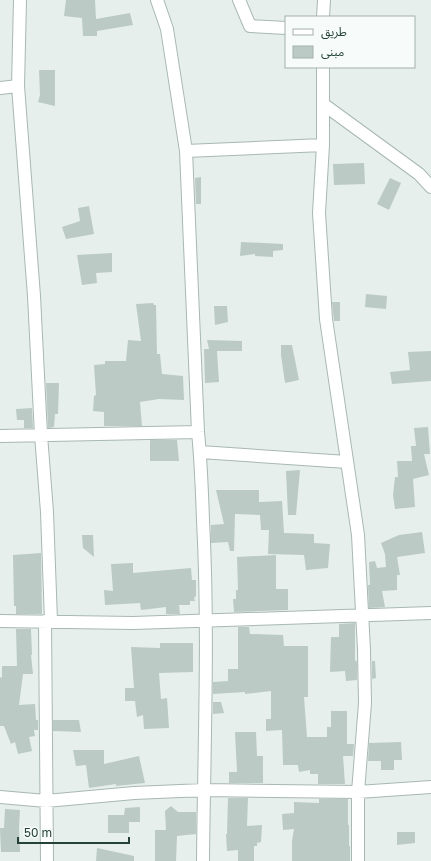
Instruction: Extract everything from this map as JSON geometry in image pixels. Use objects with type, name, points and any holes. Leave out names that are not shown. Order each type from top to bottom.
[{"type":"street","points":[[20,0],[18,86],[34,296],[41,435],[47,512],[47,861]]},
{"type":"street","points":[[157,0],[167,29],[186,151],[207,621],[203,861]]},
{"type":"street","points":[[239,0],[250,26],[285,28]]},
{"type":"street","points":[[323,16],[324,0]]},
{"type":"street","points":[[323,68],[323,145],[319,213],[324,298],[358,535],[362,616],[365,703],[358,792],[358,861]]},
{"type":"street","points":[[0,88],[18,86]]},
{"type":"street","points":[[323,104],[419,174],[431,187]]},
{"type":"street","points":[[186,151],[323,145]]},
{"type":"street","points":[[0,436],[198,432]]},
{"type":"street","points":[[200,452],[347,462]]},
{"type":"street","points":[[0,621],[133,623],[431,613]]},
{"type":"street","points":[[0,797],[46,801],[134,793],[204,790],[358,792],[431,787]]},
{"type":"building","points":[[66,0],[95,0],[96,19],[130,13],[133,25],[97,31],[97,36],[83,36],[82,18],[64,16]]},
{"type":"building","points":[[39,70],[55,70],[55,106],[38,102],[40,95]]},
{"type":"building","points":[[364,163],[365,184],[334,185],[333,164]]},
{"type":"building","points":[[201,177],[201,204],[196,204],[195,178]]},
{"type":"building","points":[[390,178],[401,183],[389,210],[377,204]]},
{"type":"building","points":[[89,206],[94,234],[66,239],[62,227],[80,221],[78,208]]},
{"type":"building","points":[[241,242],[283,244],[283,250],[273,251],[273,257],[255,256],[255,254],[240,256]]},
{"type":"building","points":[[112,253],[112,272],[96,273],[97,283],[82,285],[77,255]]},
{"type":"building","points":[[366,294],[387,296],[386,309],[365,307]]},
{"type":"building","points":[[332,302],[340,302],[340,321],[334,321]]},
{"type":"building","points":[[153,303],[156,305],[157,354],[160,354],[162,374],[183,376],[184,400],[159,399],[140,402],[142,426],[104,426],[104,412],[93,411],[94,396],[96,395],[94,365],[105,364],[105,361],[126,361],[128,340],[141,341],[136,304]]},
{"type":"building","points":[[214,306],[227,306],[228,322],[215,325]]},
{"type":"building","points":[[207,340],[242,341],[242,351],[217,351],[219,382],[205,383],[204,349],[209,349]]},
{"type":"building","points":[[281,345],[292,345],[299,380],[285,383]]},
{"type":"building","points":[[431,351],[431,381],[392,384],[390,372],[410,370],[408,352]]},
{"type":"building","points":[[46,383],[59,383],[58,414],[55,414],[54,427],[48,428]]},
{"type":"building","points":[[32,408],[33,428],[24,428],[24,420],[17,420],[16,409]]},
{"type":"building","points":[[428,427],[430,454],[424,454],[429,475],[413,479],[415,507],[395,509],[393,495],[395,477],[398,477],[397,461],[412,461],[411,446],[416,446],[414,428]]},
{"type":"building","points":[[150,440],[177,440],[179,461],[150,461]]},
{"type":"building","points":[[300,470],[296,515],[288,515],[286,471]]},
{"type":"building","points":[[216,490],[259,490],[259,502],[282,501],[284,533],[314,534],[314,543],[330,544],[328,568],[306,570],[304,555],[268,554],[269,530],[261,530],[260,515],[235,514],[234,551],[230,551],[228,542],[211,543],[211,525],[224,524]]},
{"type":"building","points":[[422,532],[425,553],[397,557],[400,575],[397,575],[397,590],[382,591],[385,607],[369,608],[369,562],[375,561],[377,568],[386,567],[385,554],[381,543],[399,535]]},
{"type":"building","points":[[82,535],[93,535],[94,557],[83,548]]},
{"type":"building","points":[[41,553],[42,614],[16,614],[16,606],[14,606],[13,555]]},
{"type":"building","points":[[276,555],[276,589],[288,589],[288,610],[234,612],[233,599],[236,599],[236,590],[238,590],[237,557]]},
{"type":"building","points":[[133,563],[133,573],[191,568],[192,580],[196,580],[195,601],[190,601],[190,605],[179,605],[180,614],[166,614],[166,607],[141,610],[140,603],[105,605],[104,590],[113,591],[111,564]]},
{"type":"building","points":[[355,623],[355,660],[357,662],[357,680],[346,681],[345,671],[330,672],[331,637],[339,637],[339,624]]},
{"type":"building","points":[[238,627],[249,627],[250,634],[283,635],[284,646],[308,646],[308,697],[304,697],[307,737],[327,737],[327,727],[331,727],[331,711],[347,711],[347,744],[354,744],[353,756],[343,756],[345,784],[318,784],[318,774],[310,774],[310,770],[299,772],[298,765],[283,765],[282,730],[266,731],[266,719],[271,719],[271,691],[245,694],[245,692],[213,694],[213,682],[228,681],[228,669],[238,669]]},
{"type":"building","points":[[16,629],[31,629],[33,674],[23,674],[19,705],[35,704],[36,720],[38,720],[38,730],[34,730],[35,736],[29,737],[32,751],[18,754],[15,742],[11,744],[4,726],[0,726],[0,677],[2,678],[2,666],[17,666]]},
{"type":"building","points":[[160,643],[193,643],[193,672],[159,673],[161,699],[167,698],[169,728],[144,729],[143,715],[137,717],[135,701],[125,701],[125,688],[134,688],[131,647],[160,648]]},
{"type":"building","points":[[372,661],[375,661],[376,678],[372,679]]},
{"type":"building","points":[[213,702],[221,702],[224,713],[213,714]]},
{"type":"building","points":[[53,720],[79,720],[81,732],[53,731]]},
{"type":"building","points":[[235,732],[256,732],[257,756],[263,756],[263,783],[229,783],[229,772],[237,772]]},
{"type":"building","points":[[401,742],[402,760],[394,760],[394,770],[381,770],[381,761],[368,761],[369,743]]},
{"type":"building","points":[[73,750],[104,750],[104,764],[139,756],[145,783],[116,786],[116,784],[89,788],[86,765],[76,766]]},
{"type":"building","points":[[228,798],[248,798],[247,826],[262,825],[261,842],[257,843],[257,846],[254,846],[254,861],[238,861],[238,850],[227,851],[226,834]]},
{"type":"building","points":[[319,799],[348,799],[350,861],[292,861],[292,841],[294,829],[283,830],[282,814],[294,813],[294,802],[319,803]]},
{"type":"building","points":[[171,806],[178,812],[196,812],[196,834],[177,836],[176,861],[155,861],[155,830],[166,830],[165,811]]},
{"type":"building","points":[[140,807],[140,822],[129,822],[129,833],[108,833],[108,815],[124,815],[125,808]]},
{"type":"building","points":[[5,809],[20,810],[20,852],[1,852],[0,828],[4,828]]},
{"type":"building","points":[[397,832],[415,832],[415,843],[397,845]]},
{"type":"building","points":[[97,848],[134,856],[134,861],[96,861]]}]
